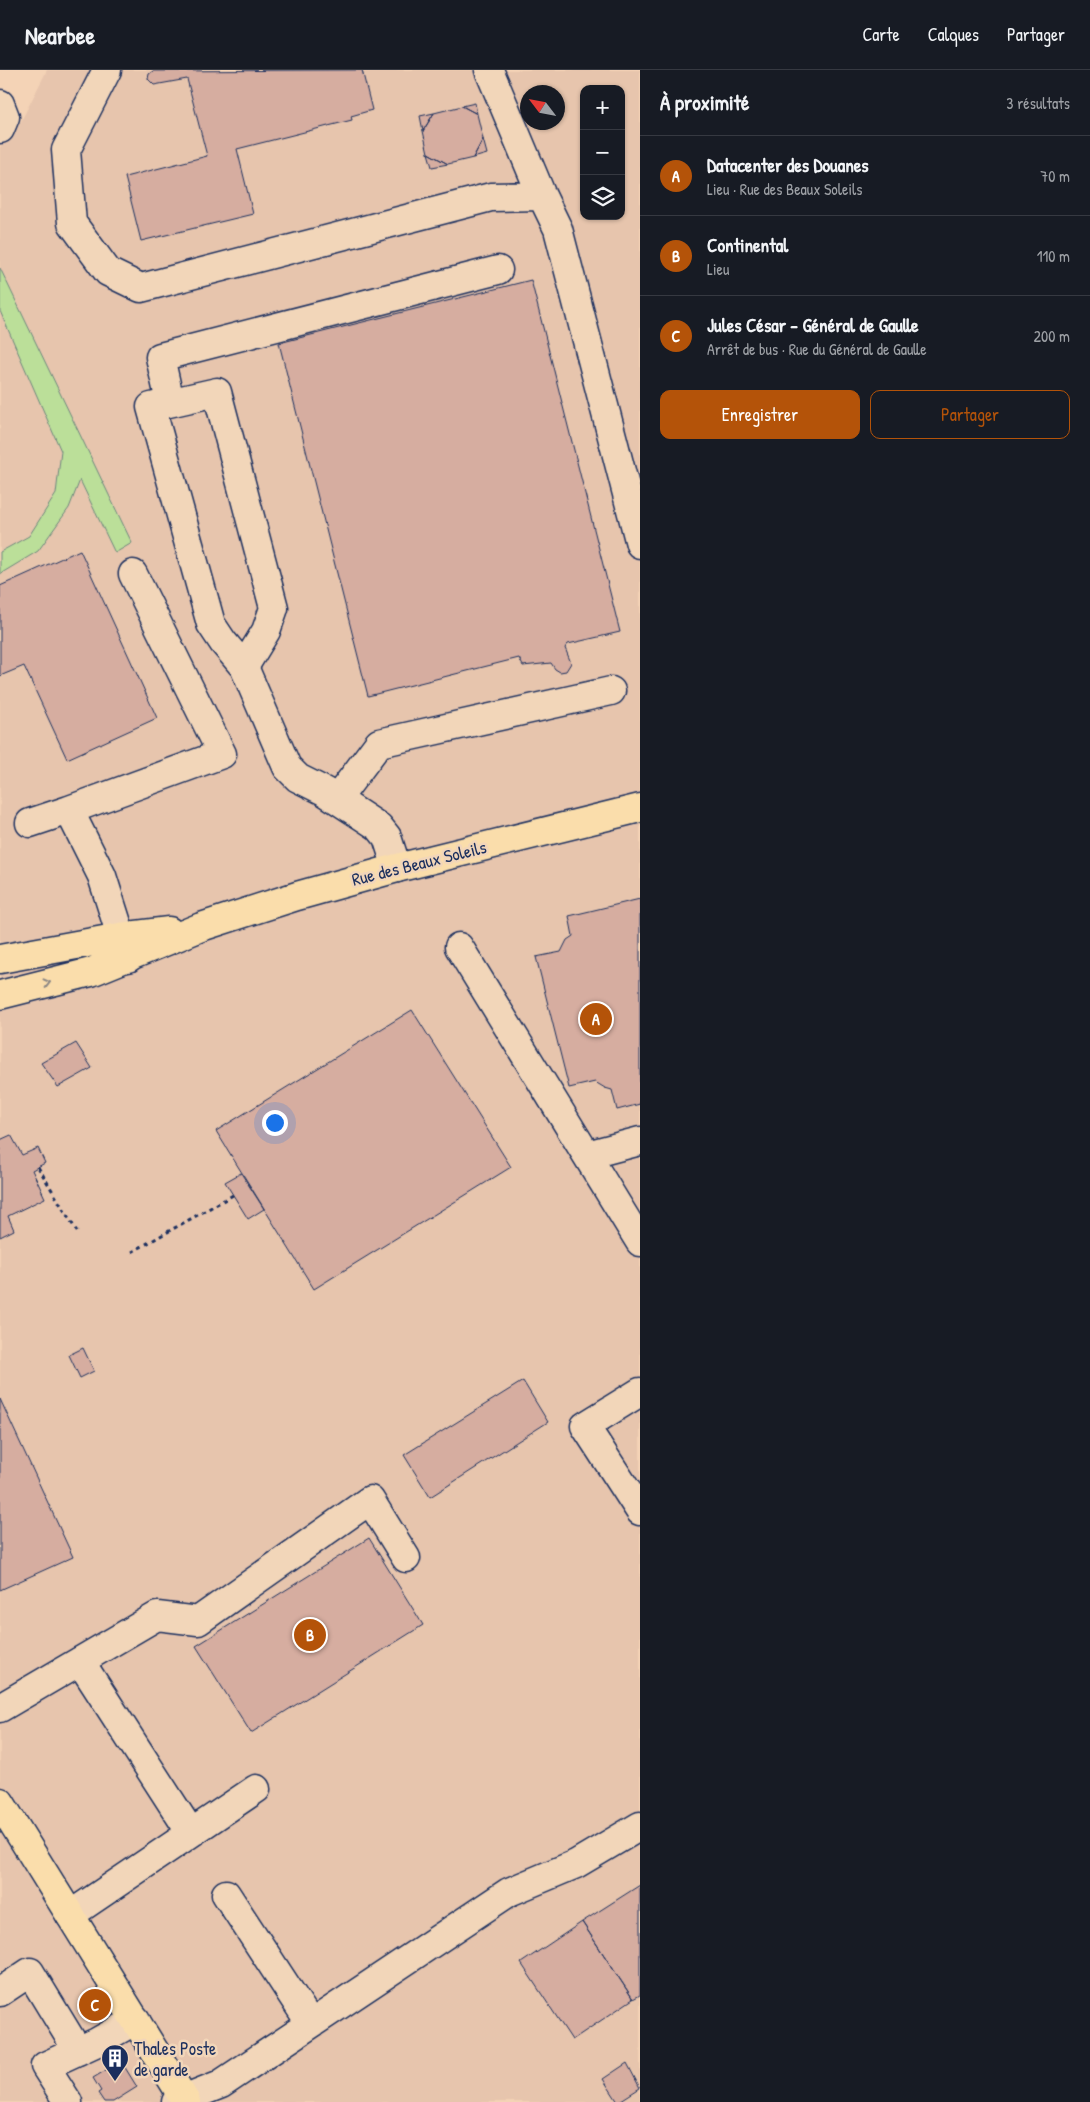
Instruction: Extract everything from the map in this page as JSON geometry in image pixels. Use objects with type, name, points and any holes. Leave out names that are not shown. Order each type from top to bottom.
[{"type":"main road","name":"Rue des Beaux Soleils","points":[[0,958],[124,948],[201,927],[297,896],[397,868],[640,808]]},
{"type":"main road","name":"Rue des Beaux Soleils","points":[[0,995],[91,972],[124,948]]},
{"type":"main road","points":[[0,1802],[136,2020],[182,2101]]},
{"type":"lane","points":[[107,70],[66,150],[72,223],[108,272],[142,288],[491,197],[542,196]]},
{"type":"lane","points":[[488,70],[558,229],[640,544]]},
{"type":"lane","points":[[0,104],[5,117],[0,128]]},
{"type":"lane","points":[[170,402],[160,357],[498,270]]},
{"type":"lane","points":[[244,667],[266,631],[274,608],[217,392],[151,407],[211,624],[244,667],[287,767],[298,778],[337,799],[379,828],[387,836],[397,868]]},
{"type":"lane","points":[[30,824],[222,754],[133,574]]},
{"type":"lane","points":[[337,799],[379,743],[611,690]]},
{"type":"lane","points":[[68,810],[102,876],[124,948]]},
{"type":"lane","points":[[460,948],[586,1155],[630,1206],[640,1242]]},
{"type":"lane","points":[[586,1155],[640,1140]]},
{"type":"lane","points":[[640,1392],[585,1426],[640,1511]]},
{"type":"lane","points":[[0,1708],[158,1616],[198,1621],[370,1500],[406,1558]]},
{"type":"lane","points":[[80,1661],[192,1833]]},
{"type":"lane","points":[[70,1915],[256,1789]]},
{"type":"lane","points":[[182,2101],[221,2084],[509,1892],[576,1864],[640,1826]]},
{"type":"lane","points":[[226,1894],[311,2024]]},
{"type":"lane","points":[[0,1992],[30,1972],[78,2051]]},
{"type":"lane","points":[[68,2102],[45,2066],[78,2051],[136,2020]]},
{"type":"path","points":[[38,1167],[79,1235]]},
{"type":"path","points":[[132,1252],[233,1195]]},
{"type":"shaded area","points":[[47,70],[640,70],[640,2102],[0,2102],[0,147],[15,133]]},
{"type":"green space","points":[[0,268],[132,543],[115,553],[80,480],[69,508],[38,551],[0,574],[0,552],[29,536],[56,494],[61,451],[0,311]]},
{"type":"building","points":[[362,70],[372,110],[351,116],[352,120],[237,149],[253,214],[141,241],[125,177],[207,156],[187,79],[154,85],[148,79],[149,74],[153,71]]},
{"type":"building","points":[[475,103],[477,114],[462,106]]},
{"type":"building","points":[[462,106],[477,114],[483,139],[473,158],[448,164],[428,153],[423,131],[434,113]]},
{"type":"building","points":[[434,113],[423,131],[420,116]]},
{"type":"building","points":[[483,139],[487,154],[473,158]]},
{"type":"building","points":[[428,153],[448,164],[432,167]]},
{"type":"building","points":[[531,280],[620,632],[568,644],[565,648],[571,663],[566,671],[560,672],[551,663],[523,666],[519,658],[368,696],[279,343]]},
{"type":"building","points":[[80,550],[157,718],[67,759],[24,666],[0,676],[0,586]]},
{"type":"building","points":[[640,899],[640,1104],[617,1110],[612,1090],[595,1082],[569,1088],[536,957],[561,952],[567,940],[573,936],[569,916]]},
{"type":"building","points":[[412,1010],[511,1167],[314,1289],[216,1131]]},
{"type":"building","points":[[76,1043],[92,1068],[58,1087],[41,1063]]},
{"type":"building","points":[[11,1135],[22,1155],[38,1148],[45,1163],[32,1170],[45,1198],[8,1216],[14,1230],[0,1237],[0,1140]]},
{"type":"building","points":[[241,1173],[264,1209],[248,1219],[225,1182]]},
{"type":"building","points":[[83,1348],[94,1371],[80,1378],[69,1355]]},
{"type":"building","points":[[523,1381],[548,1422],[430,1497],[404,1455]]},
{"type":"building","points":[[0,1399],[73,1557],[0,1590]]},
{"type":"building","points":[[369,1538],[423,1625],[251,1733],[196,1646]]},
{"type":"building","points":[[640,1885],[640,1995],[633,1999],[582,1922]]},
{"type":"building","points":[[582,1922],[633,1999],[572,2040],[521,1963]]},
{"type":"building","name":"Thales Poste de garde","points":[[121,2061],[137,2087],[113,2102],[104,2102],[98,2093],[101,2091],[93,2078]]},
{"type":"building","points":[[627,2063],[640,2088],[618,2102],[603,2079]]},
{"type":"place","name":"Datacenter des Douanes","points":[[596,1019]]},
{"type":"place","name":"Continental","points":[[310,1635]]},
{"type":"place","name":"Jules César - Général de Gaulle","points":[[95,2005]]},
{"type":"place","name":"Thales Poste de garde","points":[[115,2082]]}]
